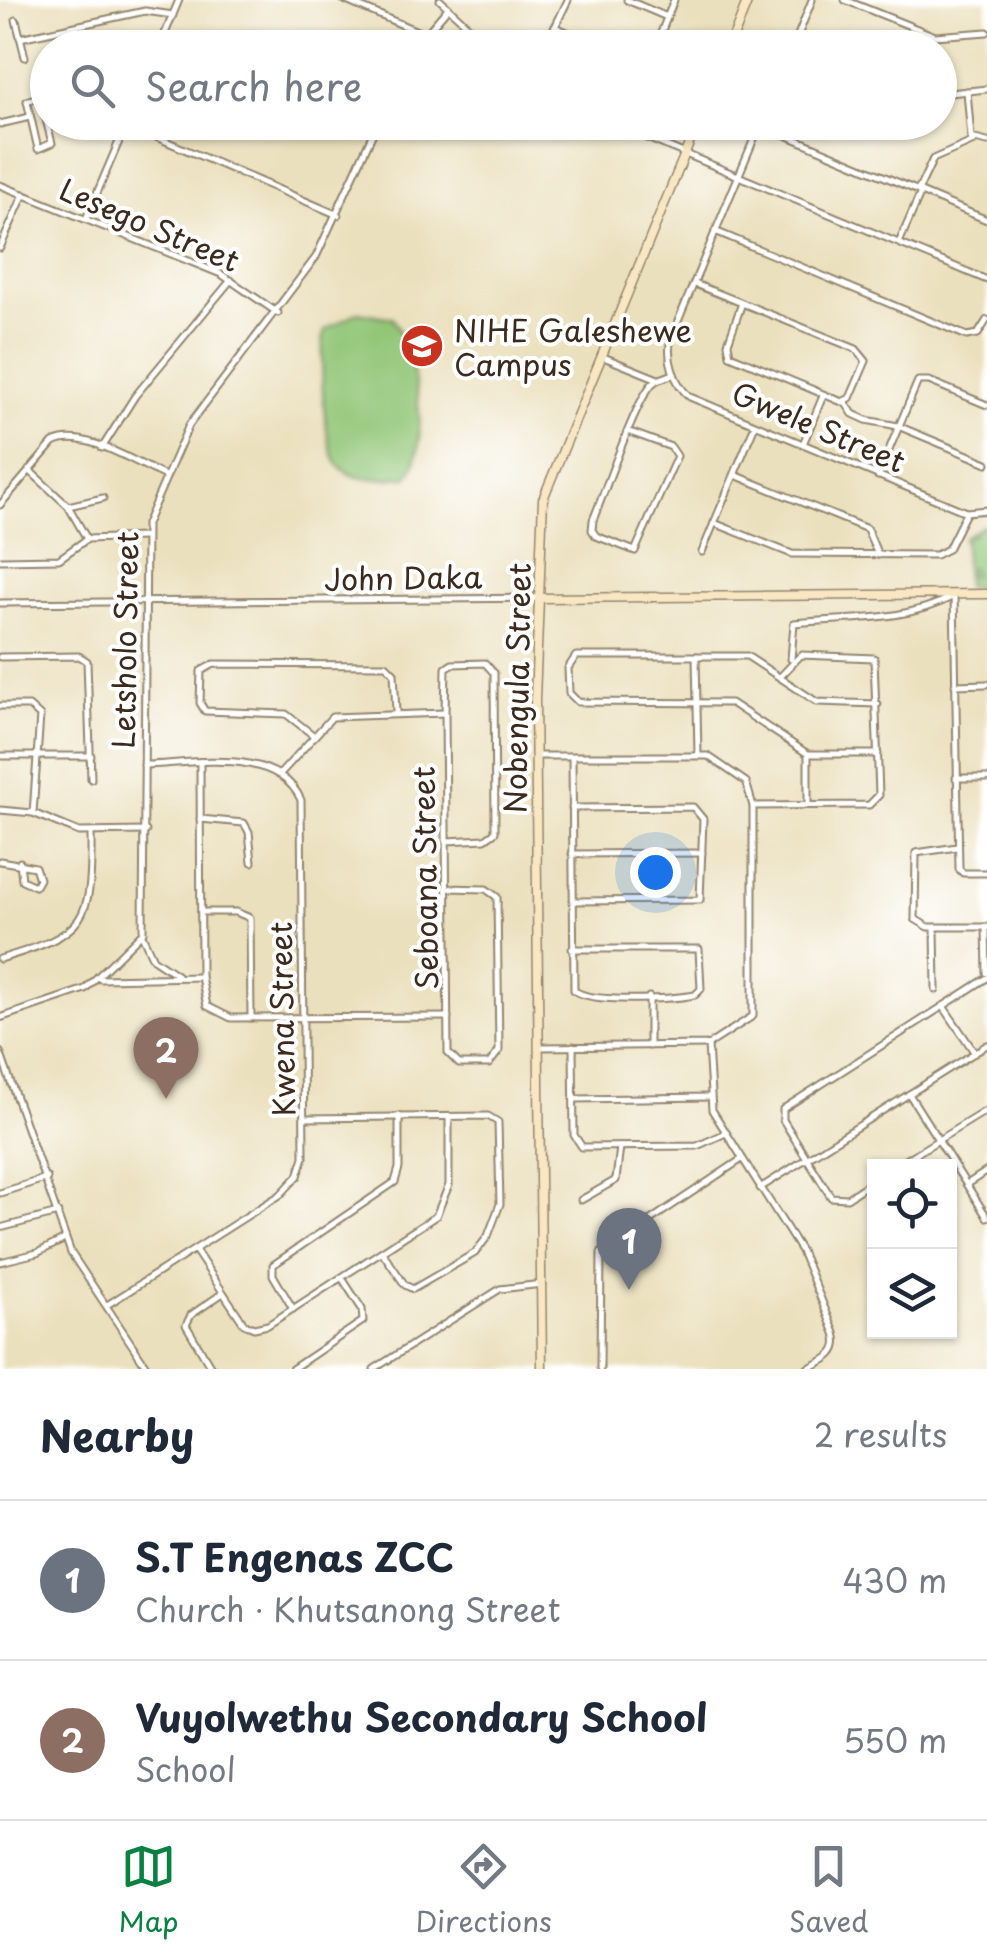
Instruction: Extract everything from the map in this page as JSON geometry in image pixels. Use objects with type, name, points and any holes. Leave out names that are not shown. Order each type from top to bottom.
[{"type":"street","points":[[166,30],[179,0]]},
{"type":"street","points":[[344,0],[415,30]]},
{"type":"street","points":[[440,0],[472,30]]},
{"type":"street","points":[[552,30],[568,0]]},
{"type":"street","points":[[628,0],[668,17]]},
{"type":"street","points":[[662,30],[674,0]]},
{"type":"street","points":[[736,30],[748,0]]},
{"type":"street","points":[[800,30],[812,0]]},
{"type":"street","points":[[845,0],[920,30]]},
{"type":"street","points":[[428,30],[448,8]]},
{"type":"street","points":[[57,30],[145,11],[172,14]]},
{"type":"street","points":[[16,20],[25,58]]},
{"type":"street","points":[[555,27],[562,30]]},
{"type":"street","points":[[957,34],[987,32]]},
{"type":"street","points":[[20,38],[30,36]]},
{"type":"street","points":[[957,92],[987,89]]},
{"type":"street","points":[[967,91],[974,141]]},
{"type":"street","points":[[0,124],[30,118],[30,99]]},
{"type":"street","points":[[35,140],[37,148],[51,146],[50,140]]},
{"type":"street","points":[[86,219],[119,140]]},
{"type":"street","points":[[165,140],[338,215]]},
{"type":"street","name":"Letsholo Street","points":[[142,934],[146,922],[143,536],[165,476],[201,407],[278,314],[338,215],[370,140]]},
{"type":"street","points":[[653,140],[987,280]]},
{"type":"street","name":"Nobengula Street","points":[[542,1369],[536,756],[546,485],[690,140]]},
{"type":"street","points":[[630,432],[671,447],[677,456],[640,546],[634,551],[596,536],[592,530],[630,432],[648,390],[658,379],[675,374],[669,343],[753,140]]},
{"type":"street","points":[[800,140],[987,220]]},
{"type":"street","points":[[899,243],[933,158],[974,141],[987,142]]},
{"type":"street","name":"Lesego Street","points":[[0,185],[231,280],[278,314]]},
{"type":"street","points":[[0,248],[24,194]]},
{"type":"street","points":[[715,232],[967,336],[986,324]]},
{"type":"street","points":[[102,448],[136,396],[231,280]]},
{"type":"street","points":[[694,283],[864,354],[866,361],[852,396],[845,402]]},
{"type":"street","points":[[742,302],[728,343],[730,355],[845,402],[853,414],[887,427],[898,426],[987,463]]},
{"type":"street","points":[[600,356],[658,379]]},
{"type":"street","name":"Gwele Street","points":[[675,374],[690,397],[966,512],[987,510]]},
{"type":"street","points":[[878,476],[921,380],[987,405]]},
{"type":"street","points":[[803,444],[824,395]]},
{"type":"street","points":[[702,552],[756,424]]},
{"type":"street","points":[[0,505],[63,438],[102,448],[165,476]]},
{"type":"street","points":[[29,470],[68,506],[87,539]]},
{"type":"street","points":[[735,475],[866,530],[878,555]]},
{"type":"street","points":[[68,506],[103,498]]},
{"type":"street","points":[[714,523],[792,554],[941,554],[966,512]]},
{"type":"street","points":[[0,560],[59,559],[87,539],[143,536]]},
{"type":"street","name":"John Daka","points":[[0,602],[987,594]]},
{"type":"street","points":[[792,661],[794,623],[874,620],[931,608],[954,595],[957,848],[960,872],[987,873]]},
{"type":"street","points":[[753,806],[876,802],[877,663],[871,656],[804,654],[792,661],[780,677]]},
{"type":"street","points":[[0,656],[80,656],[87,661],[90,780]]},
{"type":"street","points":[[878,704],[822,704],[747,656],[576,656],[568,668],[569,693],[578,702],[736,705],[808,754],[878,754]]},
{"type":"street","points":[[696,656],[698,755]]},
{"type":"street","name":"Seboana Street","points":[[201,977],[203,998],[215,1014],[251,1018],[448,1017],[445,673],[449,666],[485,663],[494,673],[496,827],[488,839],[447,841]]},
{"type":"street","points":[[313,736],[286,714],[206,712],[200,703],[201,670],[214,664],[386,665],[394,673],[396,712]]},
{"type":"street","points":[[955,685],[987,684]]},
{"type":"street","points":[[0,706],[36,710],[40,756],[34,813]]},
{"type":"street","points":[[144,764],[260,765],[280,774],[338,714],[445,713]]},
{"type":"street","points":[[808,754],[808,805]]},
{"type":"street","points":[[536,756],[698,755],[716,760],[746,782],[753,806],[755,1012],[708,1045],[538,1046]]},
{"type":"street","points":[[0,756],[91,756]]},
{"type":"street","points":[[572,757],[572,808],[572,854],[572,901],[572,949],[572,987],[579,995],[649,998],[698,994],[703,984],[701,950],[572,949]]},
{"type":"street","points":[[97,980],[201,977],[200,764]]},
{"type":"street","name":"Kwena Street","points":[[108,1305],[293,1183],[304,1157],[302,810],[296,789],[280,774]]},
{"type":"street","points":[[956,778],[987,778]]},
{"type":"street","points":[[572,808],[694,807],[702,815],[700,900],[572,901]]},
{"type":"street","points":[[0,810],[34,813],[70,830],[91,834],[146,831]]},
{"type":"street","points":[[200,819],[244,823],[252,862]]},
{"type":"street","points":[[0,959],[56,939],[86,912],[92,887],[91,834]]},
{"type":"street","points":[[867,1184],[836,1200],[783,1120],[783,1109],[987,976],[986,927],[935,927],[920,925],[915,919],[915,855],[923,849],[957,848]]},
{"type":"street","points":[[572,854],[702,853]]},
{"type":"street","points":[[0,861],[20,862],[35,867],[38,883],[32,887],[24,883],[20,862]]},
{"type":"street","points":[[447,888],[486,889],[497,897],[499,1051],[493,1062],[459,1064],[451,1060],[448,1017]]},
{"type":"street","points":[[201,912],[236,912],[250,918],[251,1018]]},
{"type":"street","points":[[935,927],[936,990]]},
{"type":"street","points":[[1,1017],[79,992],[97,980],[142,934],[153,960],[182,978]]},
{"type":"street","points":[[649,998],[650,1046]]},
{"type":"street","points":[[943,1006],[974,1053]]},
{"type":"street","points":[[760,1188],[987,1044]]},
{"type":"street","points":[[708,1045],[710,1096],[726,1134],[801,1251],[838,1340],[833,1355],[807,1369]]},
{"type":"street","points":[[574,1046],[578,1145],[703,1145],[726,1134]]},
{"type":"street","points":[[0,1052],[47,1178],[65,1239],[148,1369]]},
{"type":"street","points":[[909,1094],[987,1217]]},
{"type":"street","points":[[574,1099],[710,1096]]},
{"type":"street","points":[[907,1159],[987,1110]]},
{"type":"street","points":[[293,1309],[273,1275],[273,1264],[395,1182],[400,1168],[399,1116]]},
{"type":"street","points":[[195,1250],[244,1324],[254,1328],[268,1326],[432,1220],[445,1199],[449,1116]]},
{"type":"street","points":[[305,1118],[488,1116],[498,1122],[496,1219],[481,1247],[417,1288],[405,1285],[383,1253]]},
{"type":"street","points":[[581,1200],[616,1180],[620,1148]]},
{"type":"street","points":[[600,1369],[601,1253],[742,1159]]},
{"type":"street","points":[[966,1184],[987,1171]]},
{"type":"street","points":[[0,1193],[47,1178]]},
{"type":"street","points":[[0,1228],[58,1213]]},
{"type":"street","points":[[0,1262],[37,1253],[65,1239]]},
{"type":"street","points":[[292,1369],[363,1321],[362,1309],[342,1278]]},
{"type":"street","points":[[374,1369],[500,1288],[542,1284]]},
{"type":"street","points":[[212,1369],[186,1325],[191,1315],[223,1293]]},
{"type":"green space","points":[[358,312],[392,318],[407,352],[417,398],[419,444],[407,477],[355,476],[340,467],[329,441],[322,379],[325,330]]},
{"type":"green space","points":[[987,523],[987,587],[966,587],[964,538]]},
{"type":"place","name":"NIHE Galeshewe Campus","points":[[422,346]]},
{"type":"place","name":"Vuyolwethu Secondary School","points":[[166,1099]]},
{"type":"place","name":"S.T Engenas ZCC","points":[[629,1290]]}]
